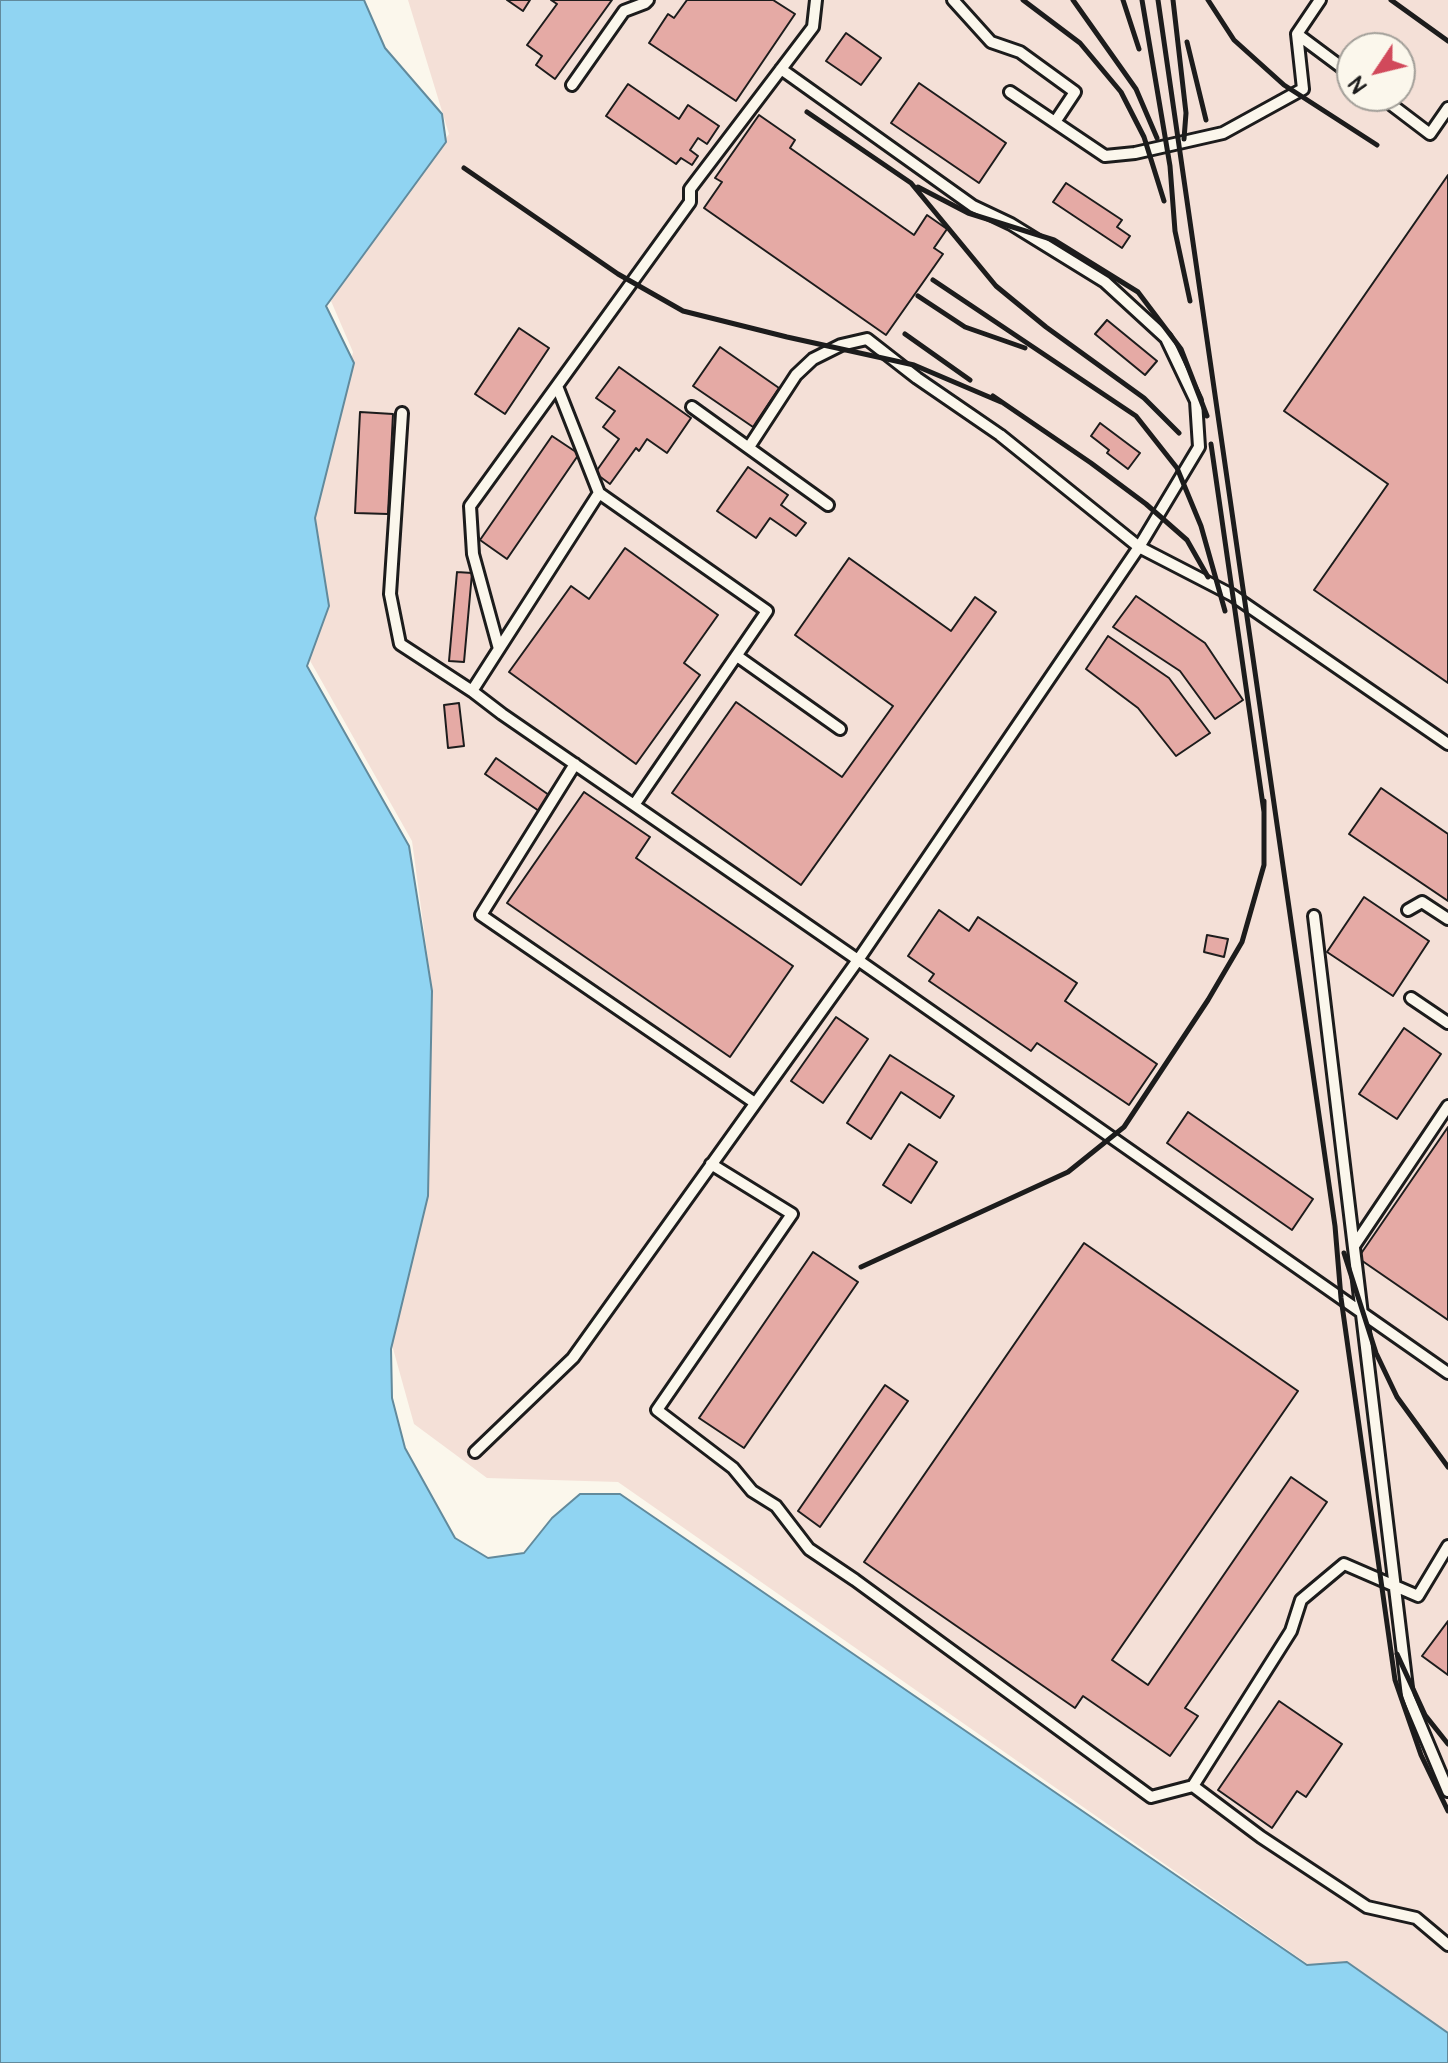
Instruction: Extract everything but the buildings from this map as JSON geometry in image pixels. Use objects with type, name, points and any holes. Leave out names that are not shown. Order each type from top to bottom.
[{"type":"lane","points":[[572,85],[624,11],[648,0]]},
{"type":"lane","points":[[499,649],[473,554],[470,506],[690,202],[690,189],[813,27],[816,0]]},
{"type":"lane","points":[[953,0],[991,42],[1020,52],[1075,92],[1055,122]]},
{"type":"lane","points":[[1010,92],[1105,156],[1135,153],[1223,133],[1303,89],[1297,34],[1320,0]]},
{"type":"lane","points":[[1297,34],[1336,63]]},
{"type":"lane","points":[[475,1452],[573,1358],[858,960],[1139,547],[1199,447],[1196,401],[1166,338],[1105,282],[1011,224],[973,206],[781,69]]},
{"type":"lane","points":[[1401,112],[1430,134],[1448,108]]},
{"type":"lane","points":[[749,447],[796,375],[813,359],[841,345],[867,339],[1000,435],[1139,547],[1232,595],[1448,744]]},
{"type":"lane","points":[[557,386],[599,493],[767,611],[634,805]]},
{"type":"lane","points":[[692,407],[828,505]]},
{"type":"lane","points":[[402,413],[390,594],[400,644],[472,691],[1448,1373]]},
{"type":"lane","points":[[472,691],[599,493]]},
{"type":"lane","points":[[737,656],[840,729]]},
{"type":"lane","points":[[575,764],[481,915],[755,1103]]},
{"type":"lane","points":[[1408,910],[1422,902],[1448,919]]},
{"type":"lane","points":[[1314,916],[1408,1696],[1448,1791]]},
{"type":"lane","points":[[1411,998],[1448,1023]]},
{"type":"lane","points":[[1354,1246],[1448,1106]]},
{"type":"lane","points":[[711,1164],[792,1214],[657,1410],[733,1468],[752,1491],[776,1506],[809,1549],[1151,1797],[1193,1786],[1291,1631],[1301,1600],[1344,1564],[1418,1596],[1448,1546]]},
{"type":"lane","points":[[1193,1786],[1261,1837],[1367,1907],[1416,1918],[1448,1945]]},
{"type":"shaded area","points":[[408,0],[1448,0],[1448,2062],[618,1482],[487,1478],[414,1424],[392,1345],[427,1195],[432,989],[412,841],[308,657],[329,604],[315,513],[353,352],[331,301],[449,134]]},
{"type":"water","points":[[0,0],[364,0],[385,48],[442,114],[446,142],[326,306],[354,363],[315,518],[329,606],[307,666],[409,846],[432,991],[428,1196],[391,1349],[392,1398],[405,1448],[455,1538],[488,1558],[524,1553],[552,1518],[580,1494],[620,1494],[1307,1965],[1347,1962],[1448,2033],[1448,2063],[0,2063]]},
{"type":"railway","points":[[1023,0],[1080,43],[1121,92],[1144,137],[1164,201]]},
{"type":"railway","points":[[1073,0],[1136,89],[1157,138]]},
{"type":"railway","points":[[1123,0],[1139,49]]},
{"type":"railway","points":[[1142,0],[1170,166],[1175,231],[1190,301]]},
{"type":"railway","points":[[1158,0],[1335,1226],[1341,1298],[1395,1680],[1421,1755],[1448,1811]]},
{"type":"railway","points":[[1173,0],[1186,113],[1184,139]]},
{"type":"railway","points":[[1208,0],[1234,40],[1284,85],[1377,145]]},
{"type":"railway","points":[[1391,0],[1448,41]]},
{"type":"railway","points":[[1187,42],[1206,120]]},
{"type":"railway","points":[[807,112],[911,183],[996,286],[1046,327],[1144,398],[1179,433]]},
{"type":"railway","points":[[464,168],[618,274],[683,311],[914,365],[1001,402]]},
{"type":"railway","points":[[918,187],[968,213],[1054,240],[1138,292],[1181,349],[1207,416]]},
{"type":"railway","points":[[933,280],[1136,416],[1177,468],[1201,526],[1225,611]]},
{"type":"railway","points":[[918,296],[965,327],[1025,348]]},
{"type":"railway","points":[[905,334],[970,380]]},
{"type":"railway","points":[[993,396],[1146,504],[1187,540],[1208,577]]},
{"type":"railway","points":[[1211,444],[1264,812]]},
{"type":"railway","points":[[861,1267],[1068,1172],[1124,1127],[1208,1000],[1242,942],[1264,865],[1264,801]]},
{"type":"railway","points":[[1344,1253],[1376,1353],[1397,1397],[1448,1467]]},
{"type":"railway","points":[[1397,1654],[1425,1715],[1448,1744]]}]
